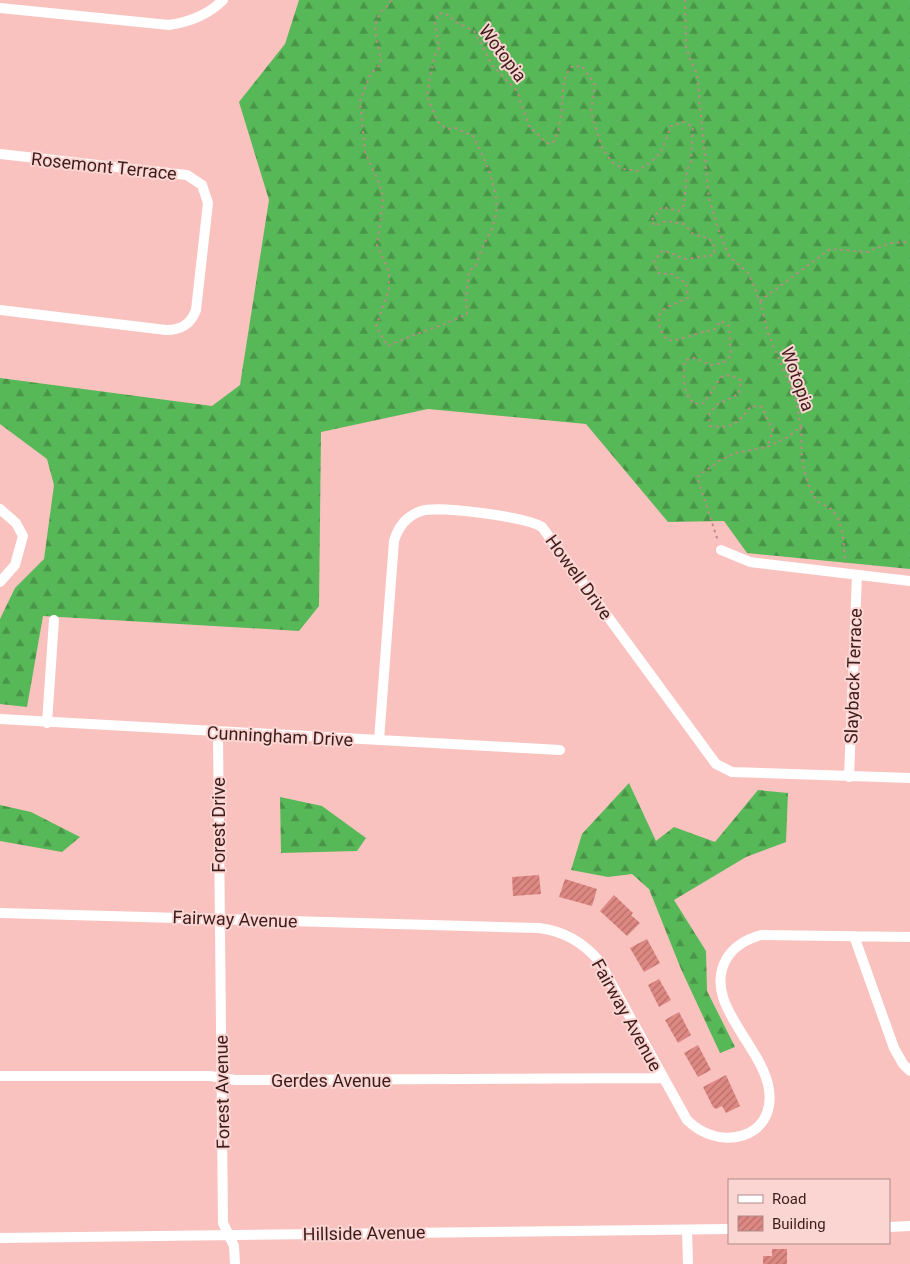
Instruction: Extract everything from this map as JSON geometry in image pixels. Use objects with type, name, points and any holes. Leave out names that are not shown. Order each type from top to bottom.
[{"type":"street","points":[[0,8],[169,25],[186,22],[203,15],[223,0]]},
{"type":"street","name":"Rosemont Terrace","points":[[0,154],[187,175],[202,186],[208,203],[196,310],[194,317],[182,328],[166,330],[0,310]]},
{"type":"street","points":[[0,509],[16,523],[23,536],[15,565],[0,582]]},
{"type":"street","name":"Howell Drive","points":[[379,740],[394,541],[399,528],[408,518],[422,510],[438,509],[523,519],[542,527],[720,767],[732,772],[910,778]]},
{"type":"street","points":[[721,550],[750,562],[910,581]]},
{"type":"street","name":"Slayback Terrace","points":[[849,776],[857,574]]},
{"type":"street","points":[[47,723],[54,620]]},
{"type":"street","name":"Cunningham Drive","points":[[0,719],[218,733],[560,750]]},
{"type":"street","name":"Forest Drive","points":[[218,733],[219,918]]},
{"type":"street","name":"Fairway Avenue","points":[[0,913],[539,928],[559,932],[578,941],[599,961],[662,1078],[688,1120],[699,1130],[713,1136],[728,1139],[750,1132],[766,1114],[769,1090],[765,1075],[722,995],[720,979],[724,963],[739,944],[761,935],[910,937]]},
{"type":"street","name":"Forest Avenue","points":[[219,918],[223,1222],[234,1246],[235,1264]]},
{"type":"street","points":[[854,936],[894,1048],[903,1064],[910,1071]]},
{"type":"street","name":"Gerdes Avenue","points":[[0,1076],[222,1078],[245,1080],[662,1078]]},
{"type":"street","points":[[890,1227],[910,1226]]},
{"type":"street","name":"Hillside Avenue","points":[[0,1238],[728,1229]]},
{"type":"street","points":[[687,1230],[688,1264]]},
{"type":"path","name":"Wotopia","points":[[391,0],[388,7],[381,12],[376,27],[375,38],[381,62],[370,75],[369,83],[360,101],[365,152],[380,185],[383,200],[377,245],[389,272],[389,289],[376,327],[384,342],[388,346],[414,333],[446,324],[467,314],[466,298],[469,271],[476,266],[478,255],[496,214],[496,202],[486,165],[474,136],[455,128],[448,129],[437,121],[427,95],[434,57],[439,48],[435,22],[439,13],[448,15],[456,22],[474,31],[492,66],[517,91],[530,126],[547,143],[554,143],[557,137],[563,113],[565,74],[571,67],[582,66],[595,85],[591,112],[602,148],[612,162],[624,169],[637,171],[651,162],[661,152],[671,126],[684,122],[693,127],[691,161],[687,170],[684,205],[679,211],[662,207],[651,221],[655,226],[666,221],[684,224],[693,234],[710,239],[715,247],[714,255],[685,259],[663,250],[654,261],[658,273],[672,274],[686,283],[688,298],[666,308],[658,316],[660,330],[667,340],[678,341],[702,330],[714,330],[721,321],[729,326],[731,355],[723,363],[711,365],[694,358],[685,360],[683,377],[687,396],[694,404],[704,404],[721,377],[730,374],[741,380],[739,394],[718,404],[709,414],[710,426],[724,428],[738,422],[751,406],[762,407],[773,431],[767,447]]},
{"type":"path","name":"Wotopia","points":[[685,0],[686,48],[697,75],[710,198],[718,229],[729,256],[748,273],[760,301],[768,333],[795,398],[801,427],[786,438],[767,447],[736,453],[722,459],[708,467],[697,477],[721,550]]},
{"type":"path","points":[[760,301],[830,249],[867,252],[890,243],[909,241]]},
{"type":"path","points":[[801,427],[801,450],[805,475],[816,500],[832,509],[840,525],[845,573]]},
{"type":"green space","points":[[299,0],[910,0],[910,569],[747,553],[724,521],[668,522],[586,424],[428,409],[321,432],[319,606],[299,631],[43,616],[27,707],[0,704],[0,619],[15,588],[44,559],[54,485],[47,459],[0,424],[0,378],[212,406],[240,385],[269,200],[239,102],[285,44]]},
{"type":"green space","points":[[629,783],[656,841],[674,827],[715,842],[758,790],[788,793],[786,842],[746,857],[674,900],[706,951],[707,991],[735,1047],[720,1053],[681,969],[649,889],[632,874],[608,877],[571,870],[582,834]]},
{"type":"green space","points":[[280,797],[322,806],[366,838],[357,851],[281,853]]},
{"type":"green space","points":[[0,805],[31,812],[80,837],[62,852],[0,841]]},
{"type":"building","points":[[539,875],[541,894],[513,896],[512,877]]},
{"type":"building","points":[[565,879],[597,889],[592,906],[559,897]]},
{"type":"building","points":[[614,895],[633,913],[631,915],[640,923],[627,936],[600,911]]},
{"type":"building","points":[[647,939],[660,963],[644,972],[630,948]]},
{"type":"building","points":[[659,979],[671,1000],[659,1007],[648,985]]},
{"type":"building","points":[[679,1012],[691,1035],[678,1043],[665,1020]]},
{"type":"building","points":[[698,1045],[711,1070],[698,1077],[684,1053]]},
{"type":"building","points":[[726,1075],[740,1106],[726,1113],[722,1106],[716,1109],[713,1107],[703,1087]]},
{"type":"building","points":[[772,1249],[787,1249],[787,1264],[763,1264],[763,1256],[772,1256]]}]
